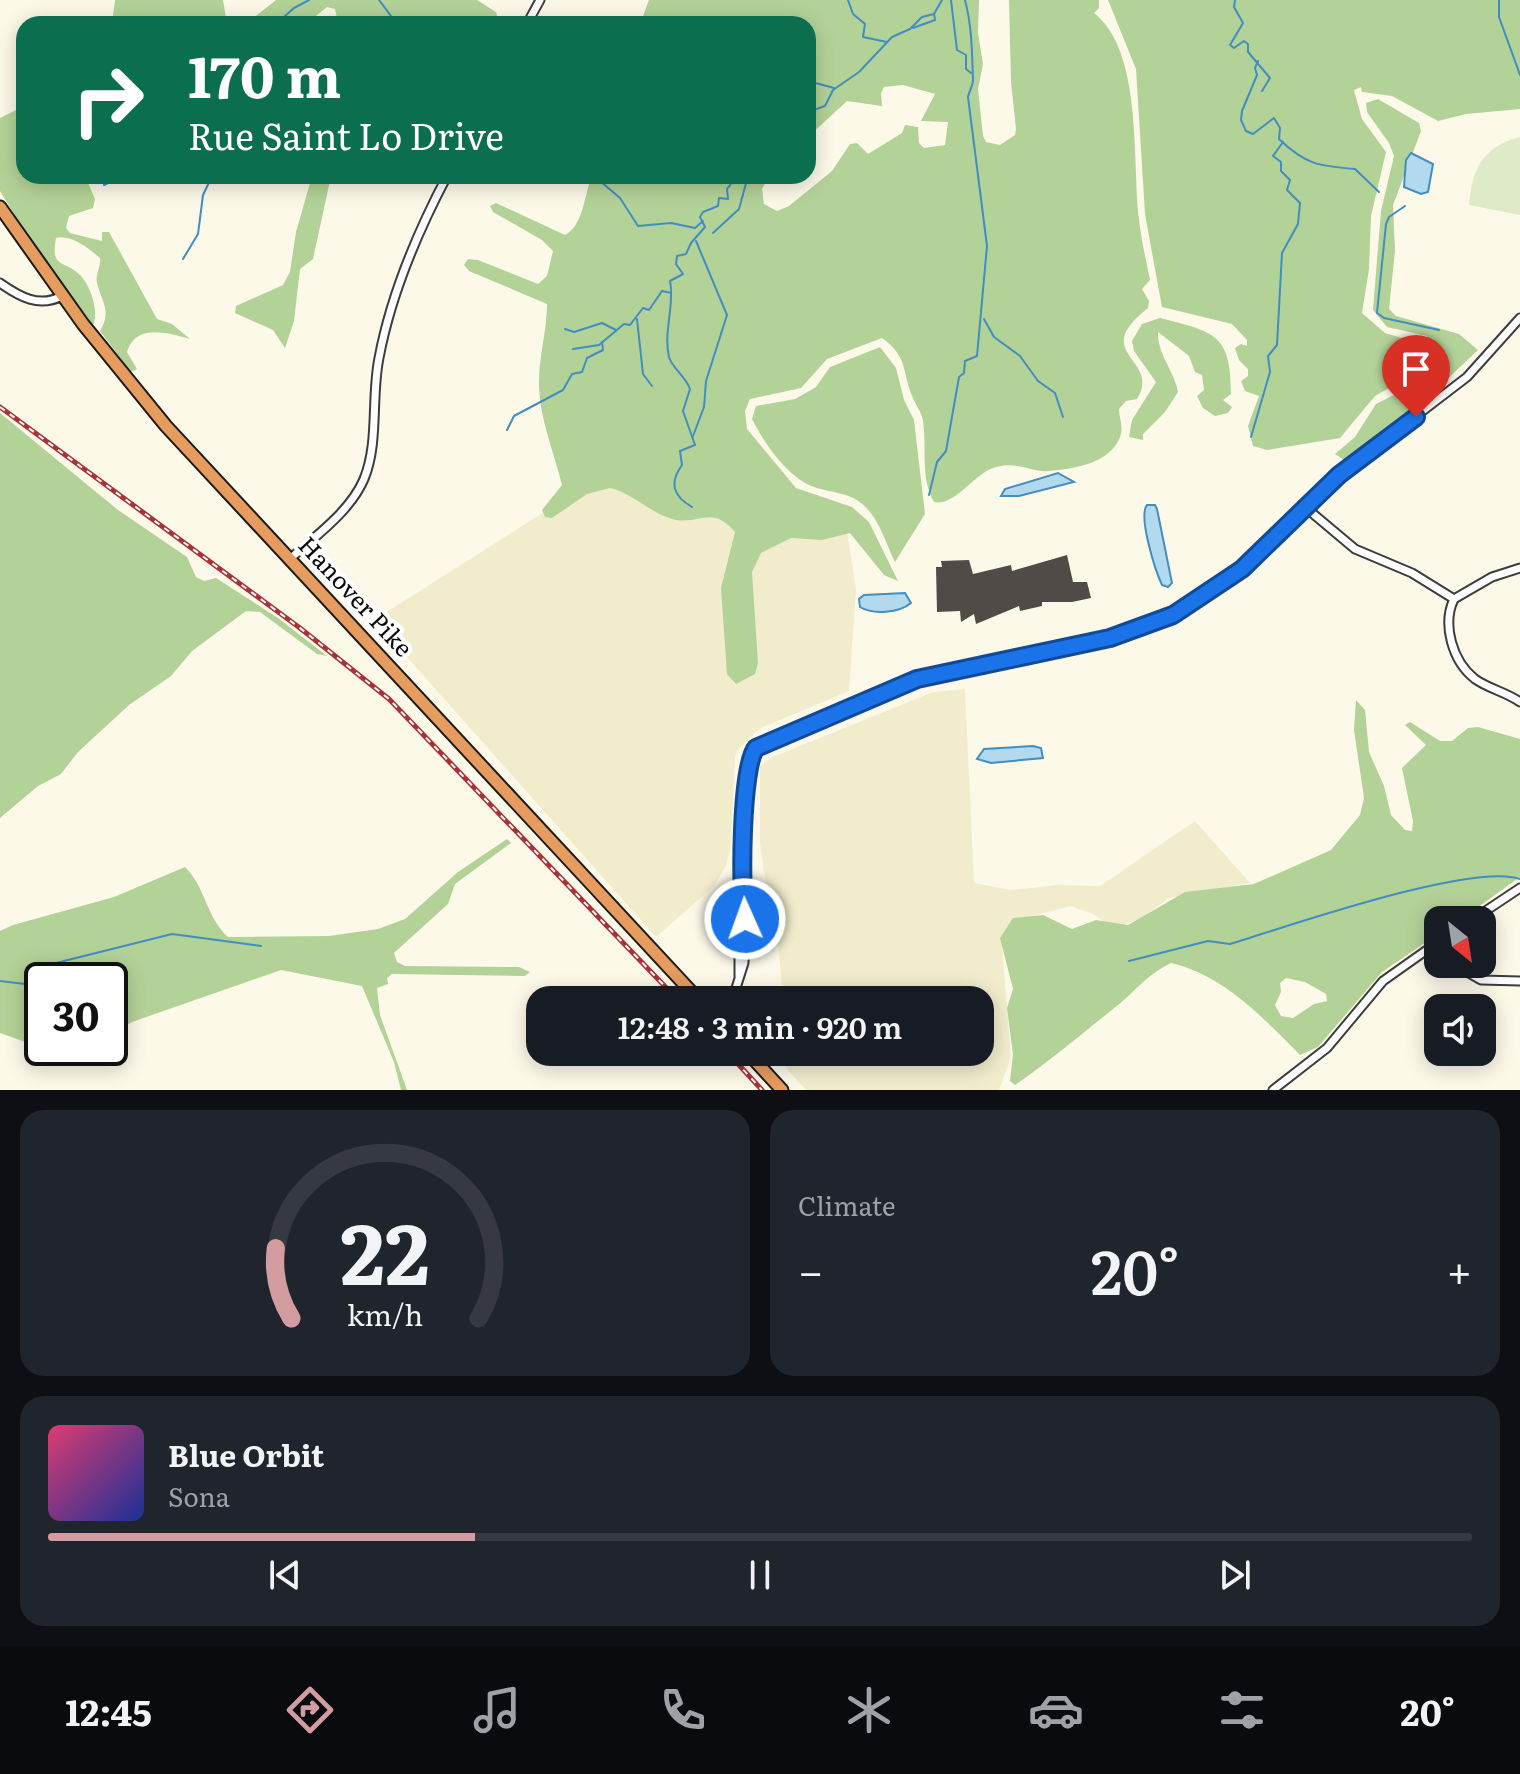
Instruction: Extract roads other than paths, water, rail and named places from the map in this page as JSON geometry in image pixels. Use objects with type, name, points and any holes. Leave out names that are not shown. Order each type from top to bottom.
[{"type":"highway","name":"Hanover Pike","points":[[0,207],[62,296],[149,406],[686,986]]},
{"type":"highway","points":[[760,1066],[782,1090]]},
{"type":"street","points":[[290,559],[350,502],[364,479],[370,458],[379,360],[387,324],[420,229],[443,184]]},
{"type":"street","points":[[0,283],[29,300],[52,302],[62,296]]},
{"type":"street","points":[[735,986],[740,977],[746,929],[743,908],[746,784],[750,757],[756,748],[929,675],[1041,654],[1156,623],[1193,604],[1242,569],[1339,475],[1467,377],[1520,318]]},
{"type":"street","points":[[1305,507],[1355,549],[1412,573],[1454,599]]},
{"type":"street","points":[[1520,568],[1492,577],[1454,599],[1448,626],[1462,662],[1478,681],[1506,691],[1520,702]]},
{"type":"street","points":[[1493,906],[1520,888]]},
{"type":"street","points":[[1273,1090],[1320,1055],[1383,981],[1424,953]]},
{"type":"street","points":[[1478,978],[1520,981]]},
{"type":"water","points":[[1411,153],[1433,164],[1428,192],[1421,194],[1404,187],[1406,160]]},
{"type":"water","points":[[1058,473],[1074,482],[1019,496],[1001,496],[1005,489]]},
{"type":"water","points":[[1147,505],[1155,505],[1157,509],[1172,583],[1168,587],[1162,585],[1148,544]]},
{"type":"water","points":[[905,593],[911,603],[900,609],[879,612],[860,607],[859,599],[864,595]]},
{"type":"water","points":[[1041,748],[1043,758],[991,763],[977,759],[984,749]]},
{"type":"waterway","points":[[285,16],[309,0]]},
{"type":"waterway","points":[[379,0],[391,16]]},
{"type":"waterway","points":[[848,0],[853,14],[865,24],[863,37],[887,42]]},
{"type":"waterway","points":[[913,28],[935,20],[934,14],[942,0]]},
{"type":"waterway","points":[[951,0],[957,50],[966,55],[966,69],[971,73]]},
{"type":"waterway","points":[[929,495],[937,462],[946,451],[959,377],[964,373],[965,361],[977,356],[987,246],[968,97],[973,80],[965,0]]},
{"type":"waterway","points":[[1235,0],[1234,7],[1243,23],[1230,45],[1234,48],[1244,41],[1248,44],[1248,52],[1270,78],[1262,91]]},
{"type":"waterway","points":[[1499,0],[1499,17],[1520,75]]},
{"type":"waterway","points":[[816,109],[825,106],[833,90],[859,72],[892,37],[910,29],[922,17],[934,14]]},
{"type":"waterway","points":[[1258,61],[1255,68],[1257,75],[1242,111],[1241,120],[1246,131],[1253,134],[1274,118],[1280,128],[1279,139],[1297,154],[1322,165],[1355,169],[1379,192]]},
{"type":"waterway","points":[[816,83],[834,88]]},
{"type":"waterway","points":[[1251,437],[1270,372],[1268,356],[1277,345],[1282,253],[1298,224],[1300,203],[1287,190],[1290,180],[1281,171],[1281,162],[1273,156],[1283,142]]},
{"type":"waterway","points":[[183,259],[198,234],[203,195],[208,184]]},
{"type":"waterway","points":[[604,184],[620,198],[638,226],[671,223],[695,228],[703,221]]},
{"type":"waterway","points":[[692,507],[677,494],[674,483],[682,465],[680,451],[695,445],[683,411],[690,389],[669,357],[670,281],[683,274],[676,264],[677,256],[686,254],[705,227],[700,217],[703,212],[718,206],[719,198],[728,199],[727,189],[731,184]]},
{"type":"waterway","points":[[713,233],[739,209],[746,184]]},
{"type":"waterway","points":[[1405,206],[1389,217],[1386,224],[1377,313],[1384,318],[1439,330]]},
{"type":"waterway","points":[[693,436],[704,407],[706,381],[727,315],[696,241]]},
{"type":"waterway","points":[[573,349],[599,345],[624,324],[630,325],[643,308],[649,310],[662,291],[671,293]]},
{"type":"waterway","points":[[637,319],[643,374],[652,386]]},
{"type":"waterway","points":[[984,319],[994,337],[1020,356],[1038,381],[1055,393],[1063,417]]},
{"type":"waterway","points":[[565,329],[574,332],[602,323],[616,330]]},
{"type":"waterway","points":[[507,430],[514,416],[563,390],[572,374],[582,372],[587,358],[603,350],[602,342]]},
{"type":"waterway","points":[[1129,961],[1208,941],[1230,944],[1334,911],[1422,888],[1496,876],[1520,879]]},
{"type":"waterway","points":[[0,981],[25,984],[35,980],[40,969],[48,965],[172,934],[261,946]]},
{"type":"railway","points":[[0,407],[300,628],[389,699],[665,986]]},
{"type":"railway","points":[[740,1066],[762,1090]]}]
